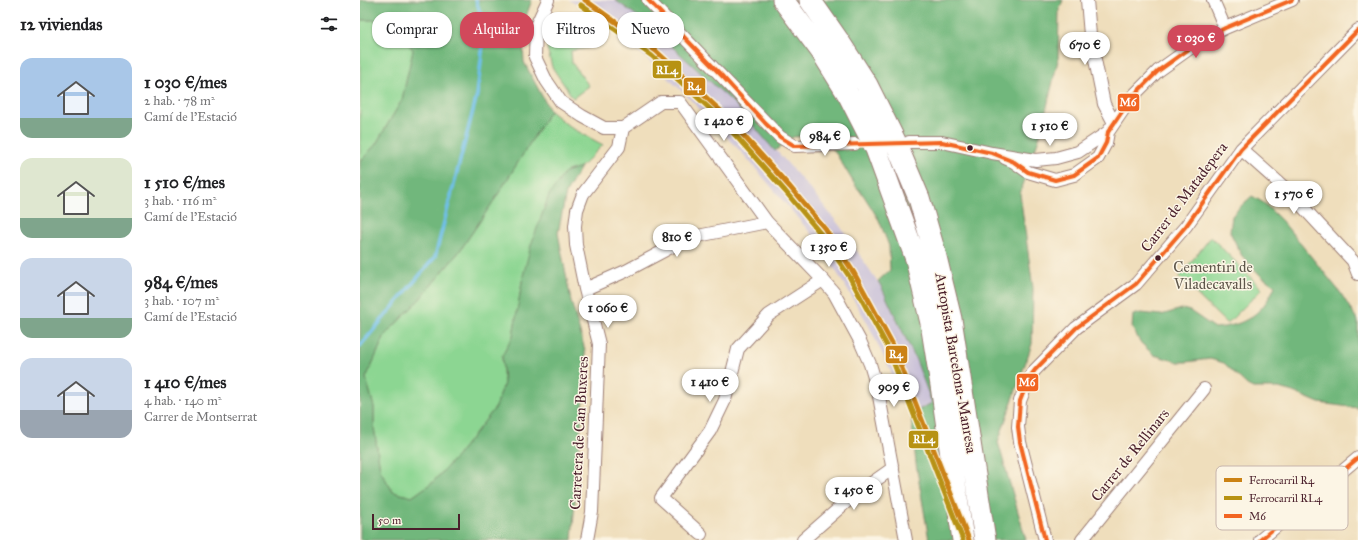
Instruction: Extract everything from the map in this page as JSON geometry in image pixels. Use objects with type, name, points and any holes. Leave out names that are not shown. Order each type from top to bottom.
[{"type":"highway","points":[[768,0],[803,42],[840,97],[890,186]]},
{"type":"highway","name":"Autopista Barcelona-Manresa","points":[[783,0],[821,51],[849,96],[876,149],[916,259],[930,323],[941,385],[963,540]]},
{"type":"highway","name":"Autopista Barcelona-Manresa","points":[[810,0],[867,85],[895,141],[919,198],[939,268],[951,319],[985,540]]},
{"type":"street","points":[[548,0],[536,26],[536,57],[546,80],[561,102],[604,128],[624,128],[661,102],[680,102],[767,222],[834,293],[860,341],[870,364],[878,391],[906,540]]},
{"type":"street","points":[[648,0],[780,137],[795,146],[855,144]]},
{"type":"street","points":[[1086,0],[1090,34],[1104,104],[1111,128]]},
{"type":"street","points":[[1213,0],[1225,28]]},
{"type":"street","points":[[992,153],[1014,162],[1028,172],[1055,180],[1074,175],[1098,158],[1106,143],[1111,128],[1132,98],[1158,71],[1200,41],[1225,28],[1292,0]]},
{"type":"street","name":"Carrer de Matadepera","points":[[1045,540],[1020,442],[1018,427],[1020,401],[1029,378],[1043,360],[1076,328],[1136,284],[1186,226],[1241,149],[1358,30]]},
{"type":"street","name":"Carretera de Can Buxeres","points":[[587,540],[592,512],[599,344],[585,290],[576,245],[575,226],[577,210],[583,194],[619,148],[624,128]]},
{"type":"street","points":[[909,142],[942,142],[992,153],[1036,160],[1056,158],[1078,152],[1111,128]]},
{"type":"street","points":[[1241,149],[1287,190],[1352,261],[1358,274]]},
{"type":"street","points":[[585,290],[626,271],[688,238],[767,222]]},
{"type":"street","points":[[701,534],[661,498],[710,431],[725,400],[738,349],[769,315],[823,280]]},
{"type":"street","name":"Carrer de Rellinars","points":[[1082,540],[1204,389]]},
{"type":"street","points":[[1348,466],[1358,458]]},
{"type":"street","points":[[803,540],[852,497],[893,468]]},
{"type":"street","points":[[1260,540],[1272,530]]},
{"type":"shaded area","points":[[569,0],[615,0],[632,12],[617,12],[617,35],[609,28],[609,12],[589,12]]},
{"type":"shaded area","points":[[634,48],[674,48],[736,105],[811,190],[840,226],[882,288],[916,360],[932,404],[911,414],[867,322],[819,243],[745,156],[684,93]]},
{"type":"green space","points":[[360,0],[532,0],[528,12],[460,12],[460,48],[523,48],[524,62],[550,111],[495,199],[459,252],[418,301],[385,335],[366,378],[374,407],[374,427],[380,470],[393,492],[412,497],[433,482],[457,456],[496,407],[504,383],[502,356],[513,336],[523,276],[531,245],[549,195],[565,172],[581,167],[566,193],[558,233],[571,301],[585,350],[586,382],[580,434],[572,540],[360,540],[360,162],[376,144],[402,100],[413,50],[412,48],[452,48],[452,12],[372,12],[372,20],[360,20]]},
{"type":"green space","points":[[615,0],[1063,0],[1059,10],[1058,60],[1041,132],[1020,194],[1033,288],[1032,344],[998,442],[1026,540],[929,540],[916,464],[911,414],[932,403],[916,360],[878,281],[890,270],[889,246],[879,220],[826,140],[805,136],[793,137],[775,151],[736,105],[674,48],[684,48],[684,12],[632,12]]},
{"type":"green space","points":[[360,20],[372,20],[372,48],[412,48],[413,50],[402,100],[376,144],[360,162]]},
{"type":"green space","points":[[547,48],[586,48],[571,51],[572,63],[589,86],[573,98],[552,67]]},
{"type":"green space","points":[[550,111],[570,127],[603,145],[581,167],[565,172],[523,276],[513,336],[502,356],[504,383],[496,407],[457,456],[433,482],[412,497],[393,492],[380,470],[374,427],[374,407],[366,378],[385,335],[418,301],[459,252],[495,199]]},
{"type":"green space","points":[[1252,196],[1264,203],[1282,221],[1340,292],[1358,321],[1358,408],[1319,403],[1279,388],[1253,388],[1247,385],[1224,363],[1210,359],[1178,362],[1154,355],[1141,343],[1132,328],[1133,315],[1141,313],[1161,315],[1182,309],[1190,311],[1215,328],[1225,327],[1235,325],[1251,317],[1265,304],[1275,286],[1261,276],[1242,256],[1230,232],[1232,216]]},
{"type":"green space","name":"Cementiri de Viladecavalls","points":[[1211,237],[1262,289],[1227,324],[1179,277]]},
{"type":"waterway","points":[[360,346],[435,257],[477,95],[485,27],[476,0]]},
{"type":"rail line","name":"R4","points":[[585,0],[656,51],[723,113],[790,187],[825,229],[854,273],[892,343],[969,540]]},
{"type":"rail line","name":"RL4","points":[[581,5],[652,56],[719,117],[820,233],[849,276],[887,346],[963,540]]},
{"type":"transit line","name":"M6","points":[[648,0],[723,77],[766,124],[780,137],[795,146],[942,142],[992,153],[1014,162],[1028,172],[1055,180],[1074,175],[1098,158],[1106,143],[1108,132],[1132,97],[1158,71],[1200,41],[1225,28],[1292,0]]},
{"type":"transit line","name":"M6","points":[[1045,540],[1020,442],[1018,427],[1020,401],[1029,378],[1076,328],[1136,284],[1186,226],[1241,149],[1358,30]]},
{"type":"transit line","name":"M6","points":[[1348,466],[1358,458]]},
{"type":"transit line","name":"M6","points":[[1260,540],[1272,530]]}]
